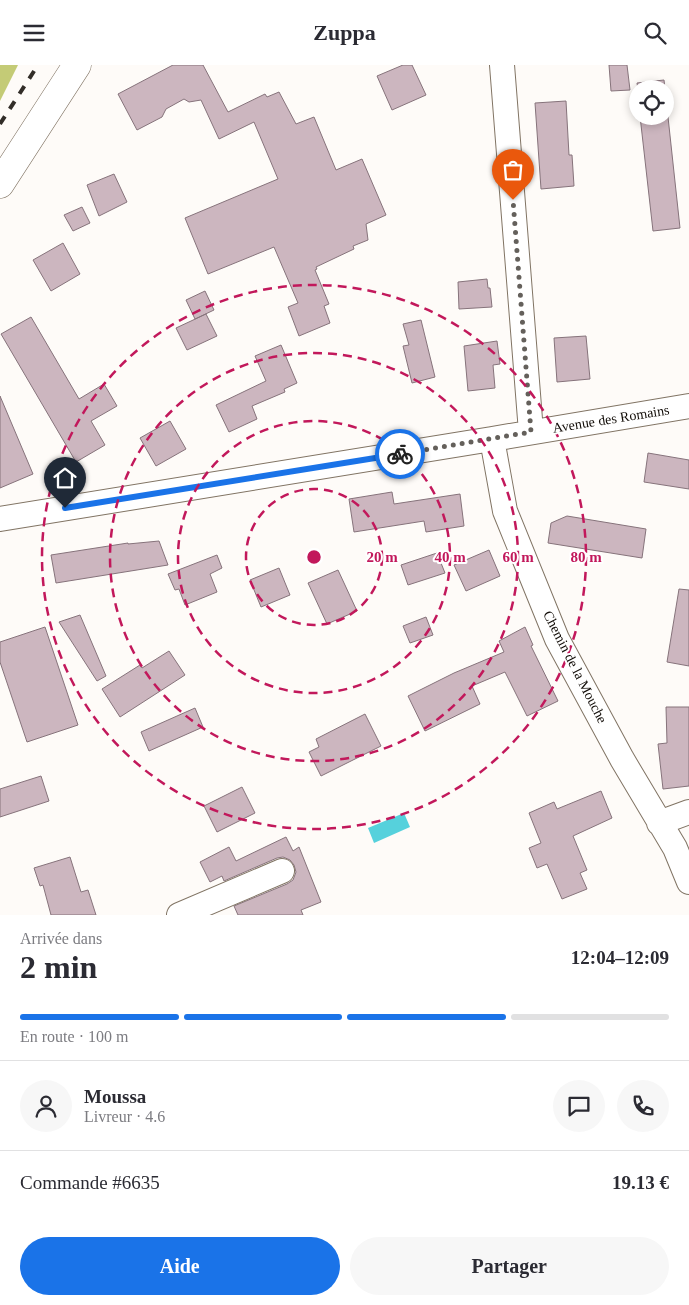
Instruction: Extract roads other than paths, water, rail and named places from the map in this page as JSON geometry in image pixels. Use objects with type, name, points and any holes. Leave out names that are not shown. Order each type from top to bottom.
[{"type":"main road","points":[[0,184],[77,65]]},
{"type":"street","points":[[502,65],[531,432]]},
{"type":"street","name":"Avenue des Romains","points":[[0,519],[689,406]]},
{"type":"street","name":"Chemin de la Mouche","points":[[492,439],[505,511],[557,639],[622,759],[675,848],[689,882]]},
{"type":"street","points":[[659,823],[689,812]]},
{"type":"street","points":[[179,915],[282,871]]},
{"type":"water","points":[[404,813],[410,827],[374,843],[368,828]]},
{"type":"railway","points":[[0,124],[38,65]]}]
